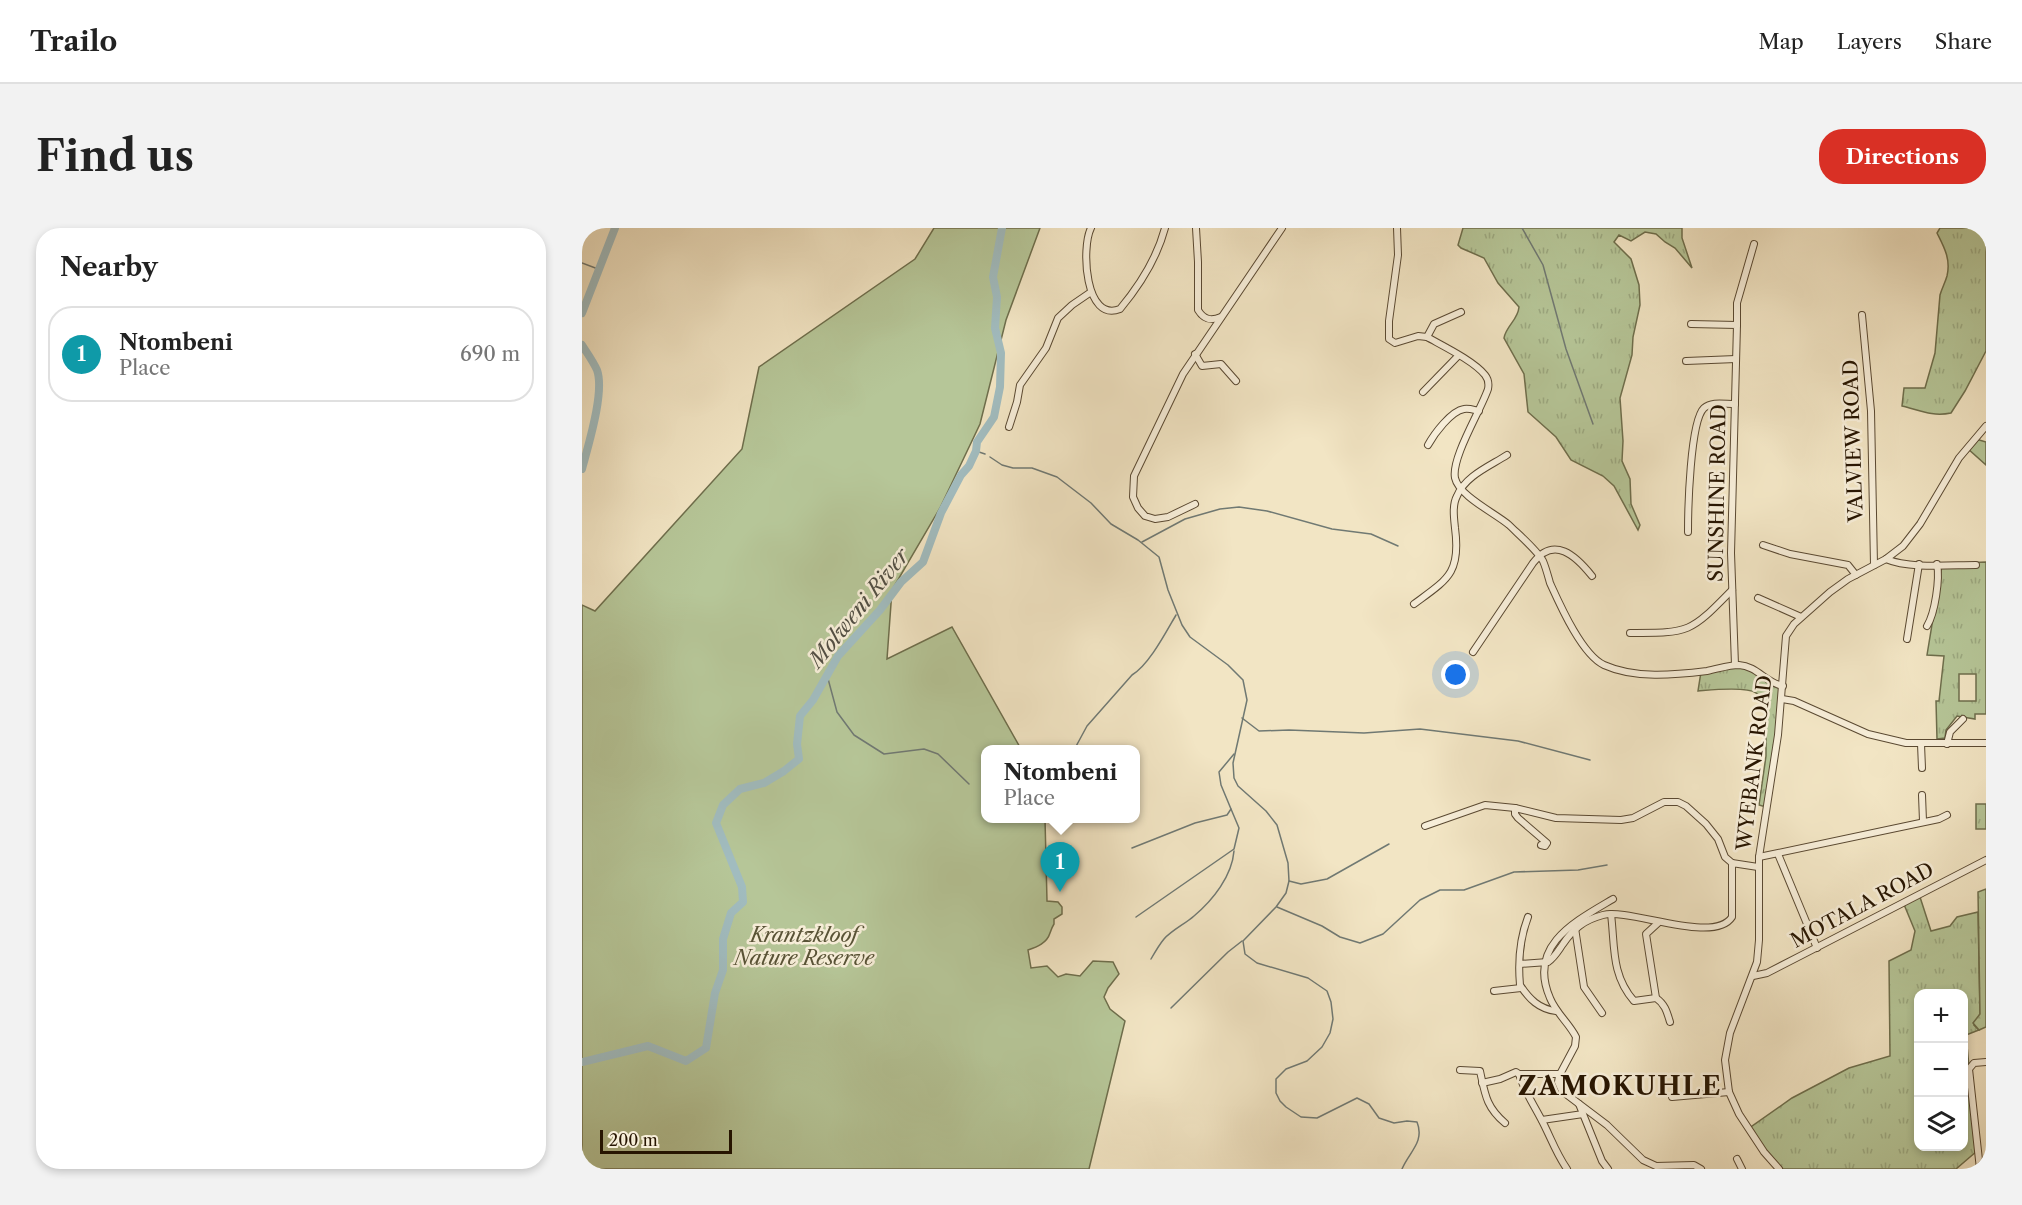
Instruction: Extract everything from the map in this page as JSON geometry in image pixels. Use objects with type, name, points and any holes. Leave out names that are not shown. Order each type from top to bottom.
[{"type":"street","points":[[1091,228],[1086,240],[1085,259],[1091,292],[1103,307],[1116,311],[1120,309],[1140,281],[1160,247],[1165,228]]},
{"type":"street","points":[[1196,228],[1198,310],[1206,319],[1222,317]]},
{"type":"street","points":[[1195,504],[1168,517],[1155,519],[1145,516],[1135,502],[1132,482],[1183,374],[1282,228]]},
{"type":"street","points":[[1397,228],[1398,255],[1389,321],[1389,339],[1395,343],[1413,337],[1427,337],[1481,371],[1488,380],[1488,389],[1456,465],[1455,478],[1461,489],[1511,527],[1539,555],[1574,629],[1591,655],[1602,664],[1618,670],[1642,674],[1682,674],[1735,665],[1752,668],[1771,683],[1783,686]]},
{"type":"street","name":"SUNSHINE ROAD","points":[[1735,665],[1731,553],[1736,325],[1737,303],[1754,244]]},
{"type":"street","points":[[1009,427],[1020,385],[1046,348],[1058,318],[1091,292]]},
{"type":"street","points":[[1427,337],[1434,324],[1461,312]]},
{"type":"street","name":"VALVIEW ROAD","points":[[1862,315],[1871,411],[1874,565]]},
{"type":"street","points":[[1691,324],[1736,325]]},
{"type":"street","points":[[1195,354],[1202,366],[1221,364],[1236,381]]},
{"type":"street","points":[[1423,392],[1458,356]]},
{"type":"street","points":[[1686,361],[1736,359]]},
{"type":"street","points":[[1688,532],[1693,446],[1698,416],[1704,408],[1711,404],[1735,404]]},
{"type":"street","points":[[1428,445],[1438,429],[1460,410],[1468,408],[1479,411]]},
{"type":"street","name":"WYEBANK ROAD","points":[[1779,1169],[1754,1138],[1739,1114],[1729,1092],[1725,1072],[1726,1049],[1730,1033],[1757,962],[1758,867],[1782,699],[1786,636],[1801,617],[1830,592],[1886,559],[1903,546],[1913,535],[1959,458],[1986,426]]},
{"type":"street","points":[[1414,604],[1445,579],[1456,559],[1454,506],[1456,496],[1473,476],[1507,455]]},
{"type":"street","points":[[1762,545],[1790,554],[1848,565],[1856,575]]},
{"type":"street","points":[[1473,652],[1539,555],[1551,550],[1563,551],[1579,560],[1592,576]]},
{"type":"street","points":[[1886,559],[1919,564],[1976,565]]},
{"type":"street","points":[[1907,639],[1919,564]]},
{"type":"street","points":[[1927,626],[1932,617],[1938,578],[1937,564]]},
{"type":"street","points":[[1630,633],[1669,633],[1685,630],[1701,621],[1732,590]]},
{"type":"street","points":[[1758,598],[1801,617]]},
{"type":"street","points":[[1782,699],[1794,701],[1869,734],[1921,744],[1986,743]]},
{"type":"street","points":[[1947,744],[1950,732],[1963,719]]},
{"type":"street","points":[[1921,744],[1922,768]]},
{"type":"street","points":[[1922,795],[1923,821]]},
{"type":"street","points":[[1425,826],[1485,805],[1515,808],[1556,818],[1627,820],[1664,802],[1678,801],[1706,824],[1718,839],[1725,857],[1732,863],[1758,867]]},
{"type":"street","points":[[1515,808],[1518,818],[1547,843],[1545,846],[1541,845]]},
{"type":"street","points":[[1759,857],[1939,819],[1947,814]]},
{"type":"street","points":[[1778,854],[1816,948]]},
{"type":"street","name":"MOTALA ROAD","points":[[1753,976],[1767,973],[1986,860]]},
{"type":"street","points":[[1520,964],[1546,962],[1552,959],[1575,928],[1594,918],[1611,914],[1626,914],[1658,923],[1697,927],[1728,922],[1732,915],[1732,863]]},
{"type":"street","points":[[1613,899],[1573,922],[1562,932],[1550,950],[1546,962],[1545,981],[1550,999],[1576,1038],[1575,1046],[1558,1082],[1562,1091],[1621,1137],[1637,1156],[1649,1164],[1694,1165],[1701,1169]]},
{"type":"street","points":[[1611,914],[1618,977],[1634,1001],[1656,998]]},
{"type":"street","points":[[1528,917],[1523,931],[1520,964],[1521,988],[1538,1006],[1556,1011]]},
{"type":"street","points":[[1658,923],[1646,934],[1656,998],[1664,1006],[1670,1022]]},
{"type":"street","points":[[1575,928],[1584,987],[1602,1012]]},
{"type":"street","points":[[1494,991],[1521,988]]},
{"type":"street","points":[[1980,1169],[1982,1147],[1969,1071],[1974,1063],[1986,1062]]},
{"type":"street","points":[[1460,1070],[1480,1071],[1492,1112],[1505,1123]]},
{"type":"street","points":[[1482,1083],[1517,1073],[1560,1074]]},
{"type":"street","points":[[1517,1073],[1524,1090],[1542,1120],[1555,1152],[1567,1169]]},
{"type":"street","points":[[1672,1097],[1729,1092]]},
{"type":"street","points":[[1579,1103],[1602,1161],[1608,1169]]},
{"type":"street","points":[[1542,1120],[1583,1114]]},
{"type":"street","points":[[1737,1159],[1742,1169]]},
{"type":"green space","name":"Krantzkloof Nature Reserve","points":[[934,228],[1040,228],[1006,320],[980,424],[940,508],[892,590],[887,659],[952,627],[1019,745],[981,745],[981,823],[1045,823],[1047,901],[1058,902],[1062,907],[1062,914],[1054,919],[1047,939],[1028,950],[1031,968],[1047,966],[1058,977],[1066,974],[1080,976],[1093,961],[1113,962],[1119,974],[1104,997],[1110,1009],[1125,1021],[1089,1169],[582,1169],[582,605],[595,611],[742,449],[759,367],[915,259]]},
{"type":"green space","points":[[1463,228],[1682,228],[1682,238],[1692,268],[1675,248],[1656,234],[1645,232],[1631,241],[1619,235],[1614,242],[1631,259],[1639,285],[1640,305],[1633,337],[1632,355],[1620,398],[1622,461],[1630,479],[1631,504],[1640,525],[1638,530],[1614,486],[1603,476],[1571,460],[1556,437],[1528,412],[1524,374],[1504,338],[1517,316],[1519,307],[1498,283],[1484,258],[1458,245]]},
{"type":"green space","points":[[1940,228],[1986,228],[1986,351],[1951,413],[1938,414],[1902,406],[1904,388],[1925,388],[1935,353],[1940,295],[1948,270],[1946,253],[1937,233]]},
{"type":"green space","points":[[1976,439],[1986,442],[1986,465],[1967,448]]},
{"type":"green space","points":[[1986,562],[1986,714],[1975,714],[1975,719],[1957,716],[1946,730],[1945,738],[1937,739],[1936,701],[1939,701],[1944,656],[1927,655],[1942,564]],"holes":[[[1959,674],[1976,674],[1976,701],[1959,701]]]},
{"type":"green space","points":[[1741,666],[1783,686],[1766,807],[1759,805],[1766,756],[1766,704],[1751,691],[1728,689],[1698,691],[1701,672]]},
{"type":"green space","points":[[1976,804],[1986,804],[1986,829],[1976,829]]},
{"type":"green space","points":[[1986,889],[1986,1027],[1979,1030],[1973,1023],[1980,1014],[1978,892]]},
{"type":"green space","points":[[1920,897],[1931,931],[1950,926],[1957,917],[1978,912],[1980,1014],[1974,1025],[1979,1030],[1968,1034],[1968,989],[1914,989],[1914,1151],[1968,1151],[1968,1056],[1977,1151],[1956,1169],[1780,1169],[1748,1129],[1792,1098],[1849,1068],[1890,1056],[1889,961],[1911,950],[1915,931],[1903,902]]},
{"type":"waterway","points":[[582,313],[615,228]]},
{"type":"waterway","name":"Molweni River","points":[[582,1062],[648,1046],[686,1061],[706,1048],[715,993],[723,970],[723,939],[731,913],[743,902],[742,887],[716,823],[723,805],[740,789],[764,783],[799,759],[797,744],[800,716],[813,700],[838,656],[880,610],[901,582],[923,562],[941,513],[961,475],[969,466],[976,451],[977,442],[994,417],[1000,387],[1001,353],[995,328],[997,297],[993,277],[1002,228]]},
{"type":"waterway","points":[[1522,228],[1543,265],[1566,349],[1593,424]]},
{"type":"waterway","points":[[582,263],[598,269]]},
{"type":"waterway","points":[[582,345],[597,370],[599,380],[595,419],[582,469]]},
{"type":"waterway","points":[[976,451],[985,454]]},
{"type":"waterway","points":[[990,457],[1002,465],[1013,468],[1032,468],[1057,477],[1091,503],[1111,524],[1138,540],[1159,557],[1168,590],[1182,625],[1190,637],[1228,665],[1243,680],[1247,700],[1233,763],[1234,778],[1238,786],[1266,811],[1277,825],[1288,863],[1289,881],[1286,893],[1276,907],[1243,941],[1245,954],[1257,963],[1308,978],[1327,991],[1333,1019],[1330,1033],[1322,1047],[1307,1061],[1286,1069],[1276,1079],[1276,1093],[1286,1107],[1301,1117],[1317,1118],[1357,1098],[1369,1104],[1379,1118],[1394,1123],[1417,1122],[1418,1141],[1402,1169]]},
{"type":"waterway","points":[[1142,542],[1185,519],[1220,509],[1239,507],[1267,511],[1332,529],[1371,534],[1398,546]]},
{"type":"waterway","points":[[1077,745],[1087,726],[1132,675],[1145,664],[1176,615]]},
{"type":"waterway","points":[[827,675],[837,712],[854,735],[884,754],[924,749],[938,754],[969,784]]},
{"type":"waterway","points":[[1242,718],[1259,731],[1364,733],[1420,729],[1518,741],[1590,760]]},
{"type":"waterway","points":[[1132,848],[1195,823],[1227,815],[1231,809],[1221,785],[1219,772],[1234,754]]},
{"type":"waterway","points":[[1136,917],[1234,849],[1239,828],[1231,809]]},
{"type":"waterway","points":[[1289,881],[1301,884],[1327,879],[1389,844]]},
{"type":"waterway","points":[[1151,959],[1167,936],[1208,903],[1230,869],[1234,851]]},
{"type":"waterway","points":[[1277,907],[1322,926],[1340,937],[1360,943],[1383,934],[1420,900],[1440,890],[1464,890],[1514,872],[1578,870],[1607,865]]},
{"type":"waterway","points":[[1171,1008],[1242,941]]},
{"type":"place","name":"Ntombeni","points":[[1060,892]]},
{"type":"district","name":"ZAMOKUHLE","points":[[1620,1086]]}]
